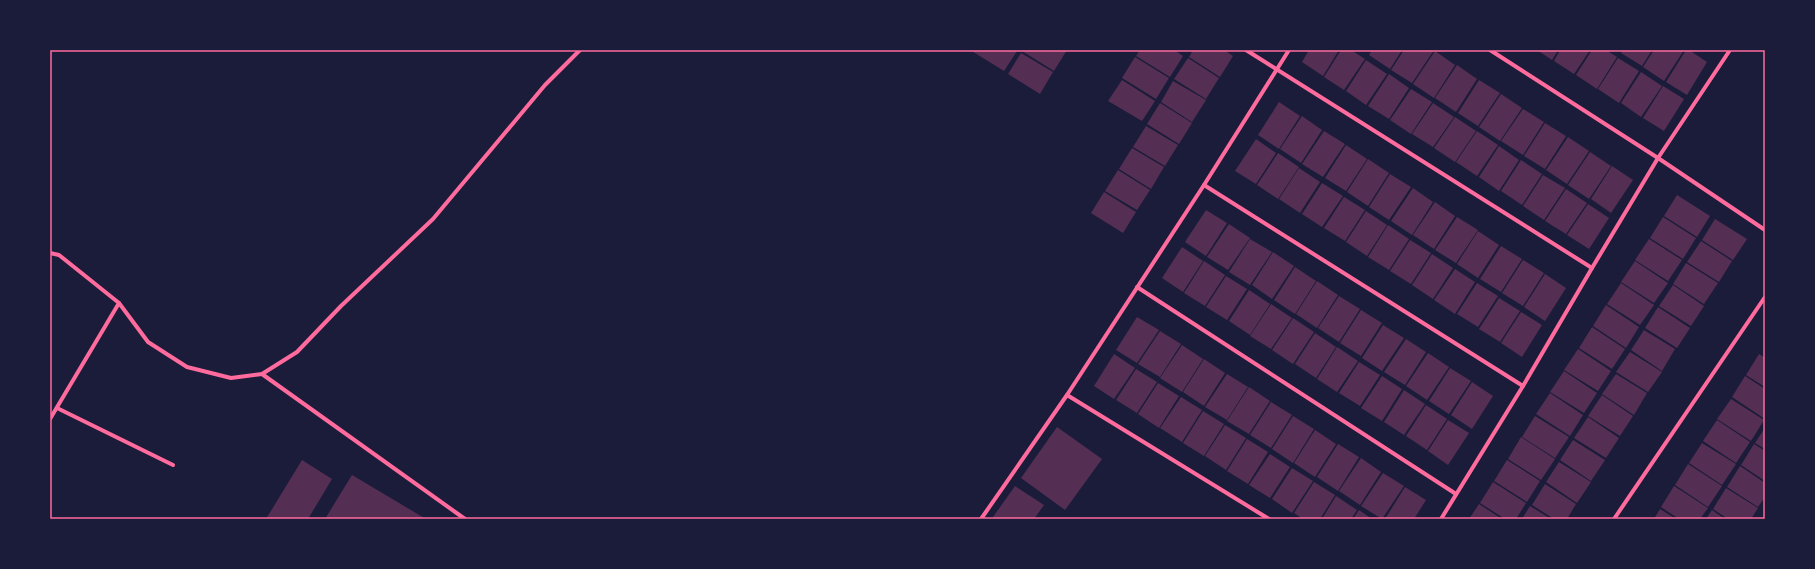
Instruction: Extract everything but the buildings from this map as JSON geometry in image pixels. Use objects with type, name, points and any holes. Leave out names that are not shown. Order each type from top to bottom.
[{"type":"street","points":[[50,253],[59,255],[119,303],[148,342],[187,367],[231,378],[262,374],[297,352],[340,306],[433,219],[545,85],[580,50]]},
{"type":"street","points":[[1246,50],[1592,268]]},
{"type":"street","points":[[981,519],[1067,395],[1204,185],[1289,50]]},
{"type":"street","points":[[1490,50],[1658,158],[1765,230]]},
{"type":"street","points":[[1440,519],[1523,386],[1658,158],[1730,50]]},
{"type":"street","points":[[1204,185],[1523,386]]},
{"type":"street","points":[[1137,287],[1456,494]]},
{"type":"street","points":[[1614,519],[1765,297]]},
{"type":"street","points":[[50,419],[119,303]]},
{"type":"street","points":[[262,374],[465,519]]},
{"type":"street","points":[[1067,395],[1269,519]]},
{"type":"street","points":[[57,408],[173,465]]}]
